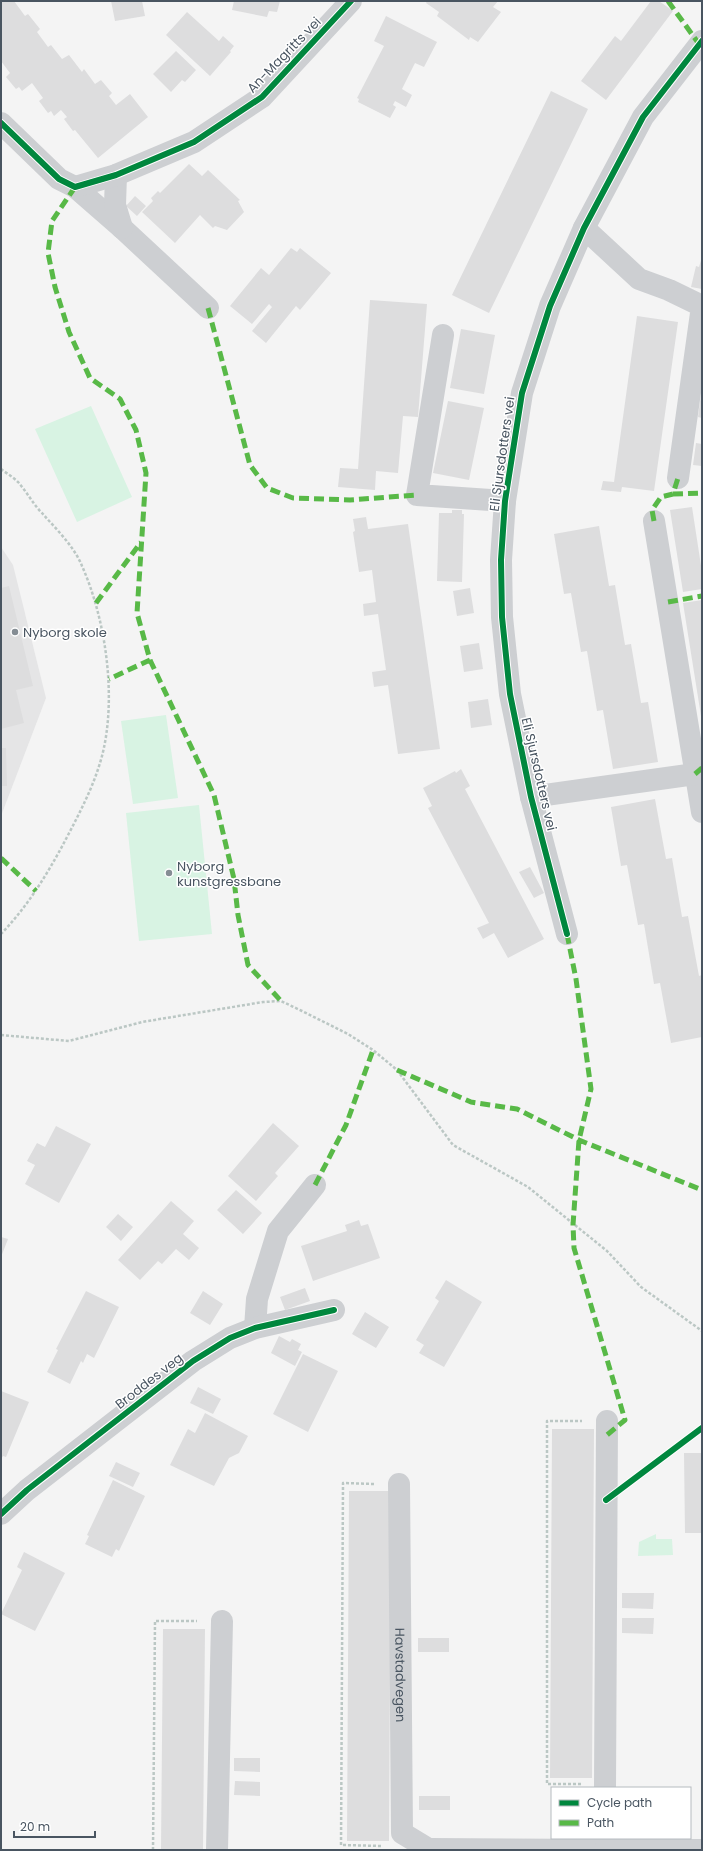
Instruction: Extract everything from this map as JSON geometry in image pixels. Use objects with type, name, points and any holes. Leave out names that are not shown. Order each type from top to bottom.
[{"type":"street","name":"An-Magritts vei","points":[[75,187],[116,175],[194,142],[262,96],[351,1]]},
{"type":"street","name":"Eli Sjursdotters vei","points":[[567,934],[531,797],[510,694],[502,617],[501,560],[505,501],[522,393],[550,306],[584,228],[644,117],[702,41]]},
{"type":"street","points":[[1,123],[59,179],[75,187],[122,228],[208,308]]},
{"type":"street","points":[[116,175],[115,204],[122,228]]},
{"type":"street","points":[[584,228],[638,280],[669,290],[702,306],[678,478]]},
{"type":"street","name":"Eli Sjursdotters vei","points":[[443,335],[417,495],[505,501]]},
{"type":"street","points":[[654,520],[702,812]]},
{"type":"street","name":"Eli Sjursdotters vei","points":[[531,797],[695,774]]},
{"type":"street","points":[[255,1328],[257,1299],[278,1231],[315,1185]]},
{"type":"street","name":"Broddes veg","points":[[1,1514],[27,1490],[193,1361],[230,1338],[255,1328],[334,1310]]},
{"type":"street","points":[[605,1786],[606,1421]]},
{"type":"street","name":"Havstadvegen","points":[[399,1484],[402,1833]]},
{"type":"street","points":[[217,1850],[222,1622]]},
{"type":"street","points":[[402,1833],[430,1850],[702,1850]]},
{"type":"street","points":[[605,1839],[605,1850]]},
{"type":"path","points":[[1,469],[17,481],[41,513],[59,532],[82,565],[96,603],[103,637],[109,678],[109,715],[102,756],[88,798],[56,860],[36,891],[1,934]]},
{"type":"path","points":[[1,1035],[69,1041],[142,1022],[263,1002],[281,1002],[348,1034],[373,1050],[397,1070],[453,1145],[528,1187],[607,1251],[641,1286],[702,1331]]},
{"type":"path","points":[[605,1786],[547,1784],[547,1421],[606,1421]]},
{"type":"path","points":[[399,1484],[343,1483],[341,1845],[391,1847],[402,1833]]},
{"type":"path","points":[[153,1850],[155,1621],[222,1622]]},
{"type":"shaded area","name":"Nyborg skole","points":[[1,547],[13,565],[46,698],[1,816]]},
{"type":"green space","points":[[91,406],[132,497],[77,522],[35,429]]},
{"type":"green space","points":[[166,715],[178,798],[133,804],[121,721]]},
{"type":"green space","name":"Nyborg kunstgressbane","points":[[199,805],[212,934],[139,941],[126,813]]},
{"type":"green space","points":[[656,1534],[656,1539],[672,1539],[673,1555],[638,1556],[639,1542]]},
{"type":"building","points":[[1,1],[14,1],[25,16],[28,14],[40,29],[37,32],[48,47],[51,45],[62,59],[69,55],[82,72],[84,69],[95,84],[101,80],[112,93],[109,96],[116,105],[130,94],[148,117],[98,158],[75,130],[73,131],[64,119],[67,117],[61,110],[54,116],[51,111],[48,113],[39,101],[43,98],[32,83],[22,91],[19,87],[16,89],[6,77],[10,73],[1,61]]},
{"type":"building","points":[[111,1],[142,1],[145,16],[115,21]]},
{"type":"building","points":[[234,1],[280,1],[277,12],[269,11],[267,17],[232,10]]},
{"type":"building","points":[[427,1],[498,1],[493,7],[501,12],[478,42],[470,37],[469,40],[437,16],[439,12],[426,3]]},
{"type":"building","points":[[651,1],[659,1],[673,11],[606,100],[581,81],[615,36],[621,41]]},
{"type":"building","points":[[187,12],[219,41],[223,36],[234,46],[230,51],[231,52],[210,76],[166,35]]},
{"type":"building","points":[[386,16],[437,42],[424,67],[415,63],[402,89],[412,95],[406,107],[395,101],[393,105],[396,107],[390,118],[358,102],[359,99],[357,98],[384,46],[374,41]]},
{"type":"building","points":[[176,51],[196,70],[185,82],[182,80],[171,92],[153,74]]},
{"type":"building","points":[[551,91],[588,109],[489,313],[452,295]]},
{"type":"building","points":[[189,164],[202,176],[208,170],[240,200],[238,201],[244,212],[227,230],[215,226],[213,228],[200,215],[175,243],[142,212],[153,201],[151,198],[158,191],[160,193]]},
{"type":"building","points":[[135,196],[146,206],[137,216],[126,206]]},
{"type":"building","points":[[291,248],[297,252],[300,248],[331,273],[300,310],[296,306],[266,343],[252,331],[272,307],[269,304],[252,324],[230,306],[261,268],[269,275]]},
{"type":"building","points":[[702,257],[702,289],[691,287],[696,266],[699,267]]},
{"type":"building","points":[[370,300],[427,304],[418,417],[403,416],[398,473],[376,471],[375,490],[338,487],[340,468],[358,469]]},
{"type":"building","points":[[637,316],[678,322],[654,491],[622,487],[621,492],[601,490],[603,481],[614,482]]},
{"type":"building","points":[[461,329],[495,335],[484,394],[450,388]]},
{"type":"building","points":[[702,394],[702,418],[698,417]]},
{"type":"building","points":[[448,401],[484,408],[469,480],[433,473]]},
{"type":"building","points":[[696,443],[702,444],[702,466],[693,465]]},
{"type":"building","points":[[692,507],[702,572],[702,589],[683,592],[670,510]]},
{"type":"building","points":[[452,510],[462,510],[462,514],[464,514],[462,582],[437,581],[439,513],[452,513]]},
{"type":"building","points":[[366,517],[368,529],[408,524],[440,749],[398,754],[388,685],[374,687],[372,672],[386,670],[378,614],[364,616],[363,604],[376,602],[372,570],[359,572],[353,532],[355,531],[353,519]]},
{"type":"building","points":[[599,526],[609,586],[615,585],[625,645],[631,644],[641,703],[648,702],[658,762],[613,769],[603,710],[597,711],[587,651],[581,652],[571,593],[564,594],[554,534]]},
{"type":"building","points":[[9,586],[33,686],[16,690],[24,723],[1,729],[1,588]]},
{"type":"building","points":[[470,588],[474,613],[457,616],[453,591]]},
{"type":"building","points":[[702,600],[702,716],[701,716],[683,603]]},
{"type":"building","points":[[479,643],[483,669],[464,672],[460,646]]},
{"type":"building","points":[[488,699],[492,725],[471,728],[468,702]]},
{"type":"building","points":[[1,748],[6,748],[7,786],[1,786]]},
{"type":"building","points":[[461,769],[470,786],[465,789],[544,939],[508,958],[494,933],[483,939],[477,928],[489,923],[428,808],[432,806],[423,788],[455,771],[456,773]]},
{"type":"building","points":[[655,799],[666,859],[672,858],[682,917],[688,916],[699,976],[702,975],[702,1037],[671,1043],[660,983],[654,984],[644,924],[638,925],[627,865],[621,866],[611,807]]},
{"type":"building","points":[[530,867],[544,893],[534,898],[519,872]]},
{"type":"building","points":[[273,1123],[299,1146],[275,1173],[278,1176],[256,1201],[228,1176]]},
{"type":"building","points":[[56,1126],[91,1144],[59,1203],[25,1184],[35,1165],[27,1161],[37,1143],[45,1147]]},
{"type":"building","points":[[236,1190],[262,1213],[243,1234],[217,1210]]},
{"type":"building","points":[[171,1201],[194,1221],[183,1234],[199,1248],[189,1260],[176,1249],[162,1264],[158,1261],[140,1280],[118,1260]]},
{"type":"building","points":[[118,1214],[133,1227],[121,1241],[106,1227]]},
{"type":"building","points":[[359,1220],[361,1226],[368,1224],[380,1258],[313,1281],[301,1246],[347,1231],[345,1225]]},
{"type":"building","points":[[1,1237],[8,1239],[1,1257]]},
{"type":"building","points":[[446,1280],[482,1302],[444,1367],[419,1353],[424,1345],[416,1340],[439,1301],[435,1298]]},
{"type":"building","points":[[305,1288],[310,1301],[285,1310],[280,1297]]},
{"type":"building","points":[[86,1291],[119,1307],[94,1358],[87,1354],[83,1363],[81,1361],[70,1384],[47,1372],[58,1350],[56,1349]]},
{"type":"building","points":[[203,1291],[223,1304],[210,1325],[190,1313]]},
{"type":"building","points":[[365,1312],[389,1327],[376,1348],[352,1334]]},
{"type":"building","points":[[279,1336],[290,1342],[292,1339],[301,1344],[298,1350],[302,1352],[295,1366],[271,1353]]},
{"type":"building","points":[[303,1354],[338,1371],[308,1432],[273,1414]]},
{"type":"building","points":[[198,1387],[221,1399],[213,1414],[190,1403]]},
{"type":"building","points":[[1,1391],[29,1402],[6,1457],[3,1456],[1,1459]]},
{"type":"building","points":[[205,1413],[248,1436],[239,1453],[229,1458],[214,1486],[170,1465],[188,1429],[195,1433]]},
{"type":"building","points":[[552,1429],[594,1429],[592,1778],[550,1778]]},
{"type":"building","points":[[684,1453],[702,1453],[702,1533],[685,1533]]},
{"type":"building","points":[[116,1462],[140,1473],[133,1487],[109,1476]]},
{"type":"building","points":[[113,1480],[145,1496],[119,1551],[116,1549],[112,1557],[85,1544],[89,1536],[87,1535]]},
{"type":"building","points":[[349,1491],[391,1491],[389,1841],[347,1841]]},
{"type":"building","points":[[24,1552],[65,1573],[35,1631],[1,1614],[22,1570],[17,1567]]},
{"type":"building","points":[[622,1593],[654,1593],[653,1609],[622,1608]]},
{"type":"building","points":[[622,1618],[654,1618],[653,1634],[622,1633]]},
{"type":"building","points":[[163,1629],[205,1629],[203,1850],[161,1850]]},
{"type":"building","points":[[418,1638],[449,1638],[449,1652],[418,1652]]},
{"type":"building","points":[[234,1758],[260,1758],[260,1772],[234,1771]]},
{"type":"building","points":[[235,1781],[260,1782],[260,1796],[234,1795]]},
{"type":"building","points":[[419,1796],[450,1796],[450,1810],[419,1810]]},
{"type":"marked path","points":[[668,1],[699,44]]},
{"type":"marked path","points":[[75,187],[52,221],[48,253],[55,287],[69,332],[90,378],[120,399],[136,430],[146,473],[137,613],[150,660],[109,679]]},
{"type":"marked path","points":[[208,308],[250,465],[267,488],[293,498],[350,500],[417,495]]},
{"type":"marked path","points":[[654,521],[652,510],[661,497],[673,494],[678,478]]},
{"type":"marked path","points":[[673,494],[702,493]]},
{"type":"marked path","points":[[96,603],[141,542]]},
{"type":"marked path","points":[[668,602],[702,596]]},
{"type":"marked path","points":[[150,660],[214,795],[234,879],[238,915],[248,965],[281,1001]]},
{"type":"marked path","points":[[695,774],[702,768]]},
{"type":"marked path","points":[[1,858],[36,891]]},
{"type":"marked path","points":[[567,934],[576,979],[591,1089],[579,1140],[573,1225],[574,1248],[625,1420],[607,1435]]},
{"type":"marked path","points":[[315,1185],[346,1125],[373,1050]]},
{"type":"marked path","points":[[397,1070],[471,1102],[517,1109],[579,1140],[702,1190]]},
{"type":"cycle path","points":[[1,123],[59,179],[75,187],[116,175],[194,142],[262,97],[351,1]]},
{"type":"cycle path","points":[[567,934],[531,797],[510,694],[502,617],[501,560],[505,501],[522,393],[550,306],[584,228],[643,117],[702,41]]},
{"type":"cycle path","points":[[1,1514],[27,1490],[193,1361],[230,1338],[255,1328],[334,1310]]},
{"type":"cycle path","points":[[606,1500],[702,1428]]},
{"type":"place","name":"Nyborg skole","points":[[15,632]]},
{"type":"place","name":"Nyborg kunstgressbane","points":[[169,873]]}]
